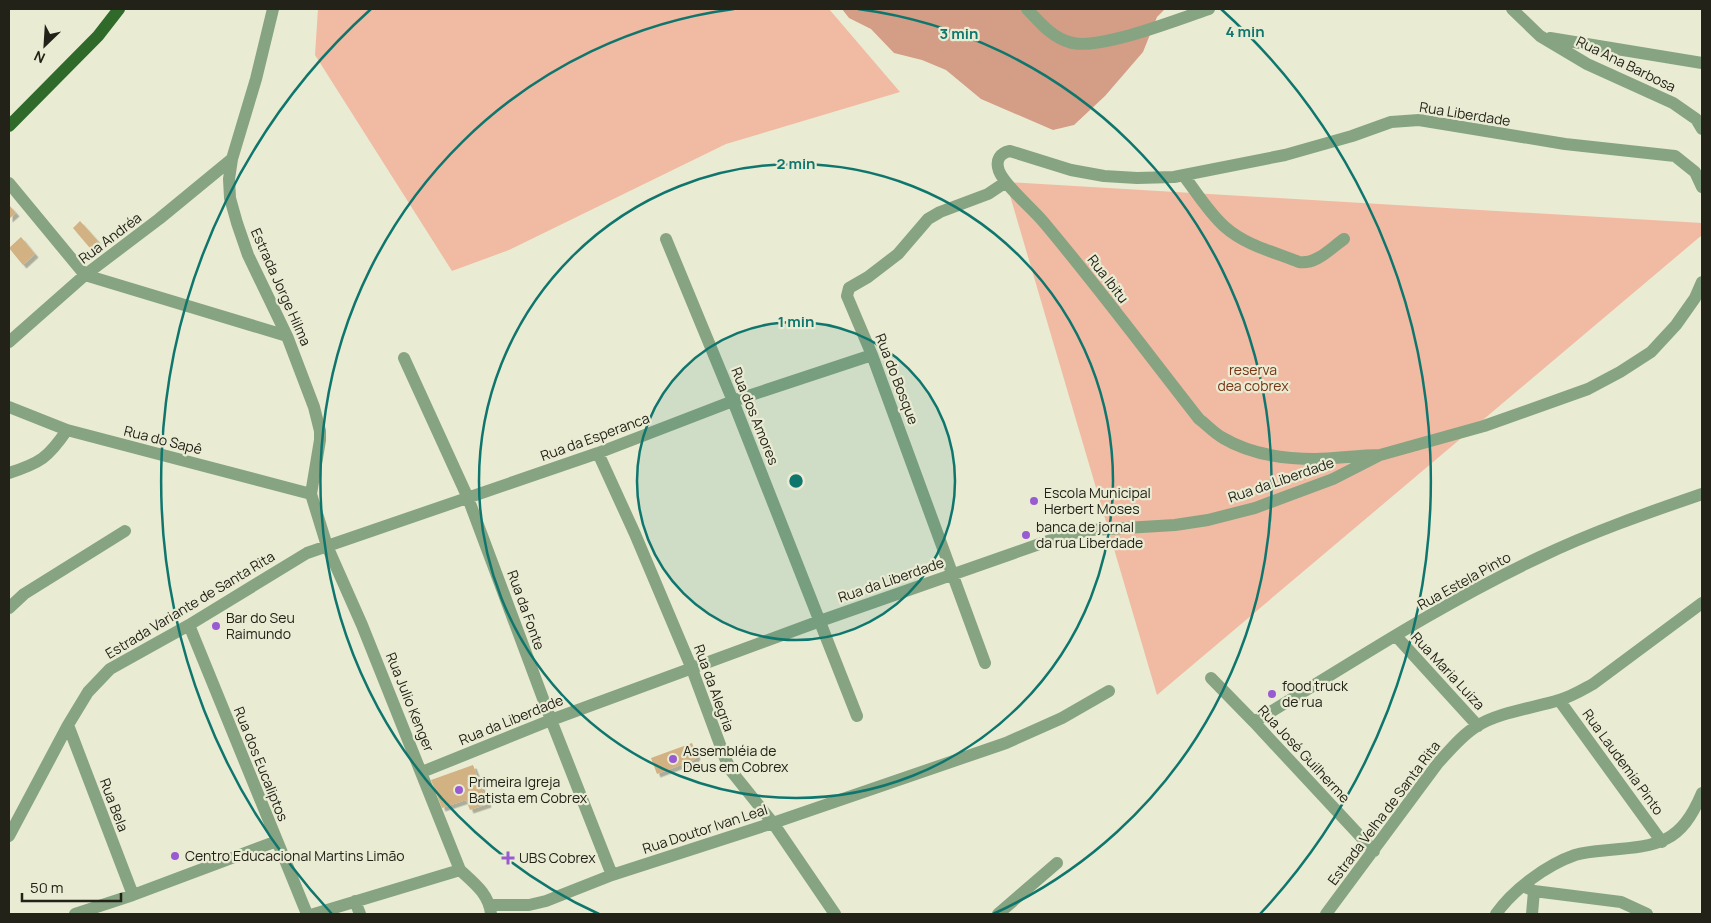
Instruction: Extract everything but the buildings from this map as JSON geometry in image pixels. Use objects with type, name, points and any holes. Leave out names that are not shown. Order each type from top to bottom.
[{"type":"main road","points":[[9,126],[98,36],[119,9]]},
{"type":"street","name":"Estrada Jorge Hilma","points":[[273,9],[256,79],[232,160],[229,179],[230,198],[248,255],[287,336],[314,407],[320,430],[311,494],[327,546]]},
{"type":"street","points":[[1027,9],[1052,34],[1068,42],[1079,44],[1094,44],[1121,37],[1209,9]]},
{"type":"street","name":"Rua Ana Barbosa","points":[[1512,9],[1540,36],[1587,64],[1673,103],[1696,119],[1702,129]]},
{"type":"street","points":[[1540,36],[1702,63]]},
{"type":"street","name":"Rua Liberdade","points":[[1184,176],[1285,155],[1352,136],[1391,122],[1419,120],[1566,144],[1675,156],[1695,172],[1702,187]]},
{"type":"street","name":"Rua Ibitu","points":[[1184,176],[1137,178],[1104,176],[1071,170],[1010,151],[1003,153],[997,163],[998,170],[1006,182],[1045,223],[1199,419],[1222,438],[1242,448],[1270,456],[1316,459],[1380,455]]},
{"type":"street","name":"Rua Andréa","points":[[9,342],[85,275],[232,160]]},
{"type":"street","points":[[1184,176],[1224,226],[1245,241],[1305,263],[1314,261],[1344,239]]},
{"type":"street","name":"Rua do Bosque","points":[[985,663],[872,355],[847,296],[849,288],[898,254],[928,219],[940,212],[988,194],[1006,182]]},
{"type":"street","points":[[9,183],[85,275],[287,336]]},
{"type":"street","name":"Rua dos Amores","points":[[666,239],[733,401],[857,716]]},
{"type":"street","points":[[1380,455],[1484,426],[1588,389],[1620,372],[1651,352],[1676,325],[1702,282]]},
{"type":"street","name":"Rua da Esperanca","points":[[327,546],[598,453],[733,401],[872,355]]},
{"type":"street","name":"Rua da Fonte","points":[[404,358],[468,498],[551,720],[612,875]]},
{"type":"street","name":"Rua do Sapê","points":[[9,407],[67,430],[311,494]]},
{"type":"street","points":[[9,473],[40,461],[52,450],[67,430]]},
{"type":"street","name":"Rua da Alegria","points":[[598,453],[635,534],[692,669],[725,758],[835,914]]},
{"type":"street","name":"Rua da Liberdade","points":[[422,772],[551,720],[820,621],[1068,534],[1092,530],[1175,525],[1208,520],[1255,508],[1333,479],[1380,455]]},
{"type":"street","name":"Rua Estela Pinto","points":[[1254,722],[1460,597],[1540,557],[1592,534],[1702,494]]},
{"type":"street","points":[[9,608],[24,594],[125,531]]},
{"type":"street","name":"Estrada Variante de Santa Rita","points":[[9,836],[68,725],[88,692],[110,670],[189,625],[289,563],[307,553],[327,546]]},
{"type":"street","name":"Rua Julio Kenger","points":[[327,546],[362,625],[460,870]]},
{"type":"street","name":"Estrada Velha de Santa Rita","points":[[1326,914],[1438,763],[1456,744],[1478,726],[1508,714],[1559,700],[1594,684],[1702,603]]},
{"type":"street","name":"Rua dos Eucaliptos","points":[[189,625],[307,914]]},
{"type":"street","name":"Rua Maria Luiza","points":[[1396,636],[1478,726]]},
{"type":"street","name":"Rua José Guilherme","points":[[1211,678],[1374,851]]},
{"type":"street","name":"Rua Doutor Ivan Leal","points":[[460,870],[486,896],[491,910],[546,901],[612,875],[772,823],[1006,742],[1054,722],[1110,691]]},
{"type":"street","name":"Rua Laudemia Pinto","points":[[1559,700],[1662,842]]},
{"type":"street","name":"Rua Bela","points":[[68,725],[132,896]]},
{"type":"street","points":[[1496,914],[1502,905],[1528,888],[1556,863],[1576,855],[1640,847],[1662,842],[1680,830],[1690,816],[1702,792]]},
{"type":"street","points":[[75,914],[132,896],[277,842]]},
{"type":"street","points":[[1005,912],[1057,864]]},
{"type":"street","points":[[314,914],[460,870]]},
{"type":"street","points":[[1528,888],[1532,914]]},
{"type":"street","points":[[1528,888],[1621,902],[1647,914]]},
{"type":"street","points":[[355,901],[360,914]]},
{"type":"green space","points":[[318,9],[829,9],[900,92],[726,144],[509,250],[452,271],[315,55]]},
{"type":"green space","name":"reserva dea cobrex","points":[[1006,182],[1702,223],[1702,235],[1157,695]]},
{"type":"shaded area","points":[[842,9],[1165,9],[1157,17],[1143,52],[1105,96],[1074,125],[1053,130],[981,99],[946,70],[922,60],[894,53],[871,29],[849,18]]},
{"type":"place","name":"Escola Municipal Herbert Moses","points":[[1034,501]]},
{"type":"place","name":"banca de jornal da rua Liberdade","points":[[1026,535]]},
{"type":"place","name":"Bar do Seu Raimundo","points":[[216,626]]},
{"type":"place","name":"food truck de rua","points":[[1272,694]]},
{"type":"place","name":"Assembléia de Deus em Cobrex","points":[[673,759]]},
{"type":"place","name":"Primeira Igreja Batista em Cobrex","points":[[459,790]]},
{"type":"place","name":"Centro Educacional Martins Limão","points":[[175,856]]},
{"type":"place","name":"UBS Cobrex","points":[[508,858]]}]
